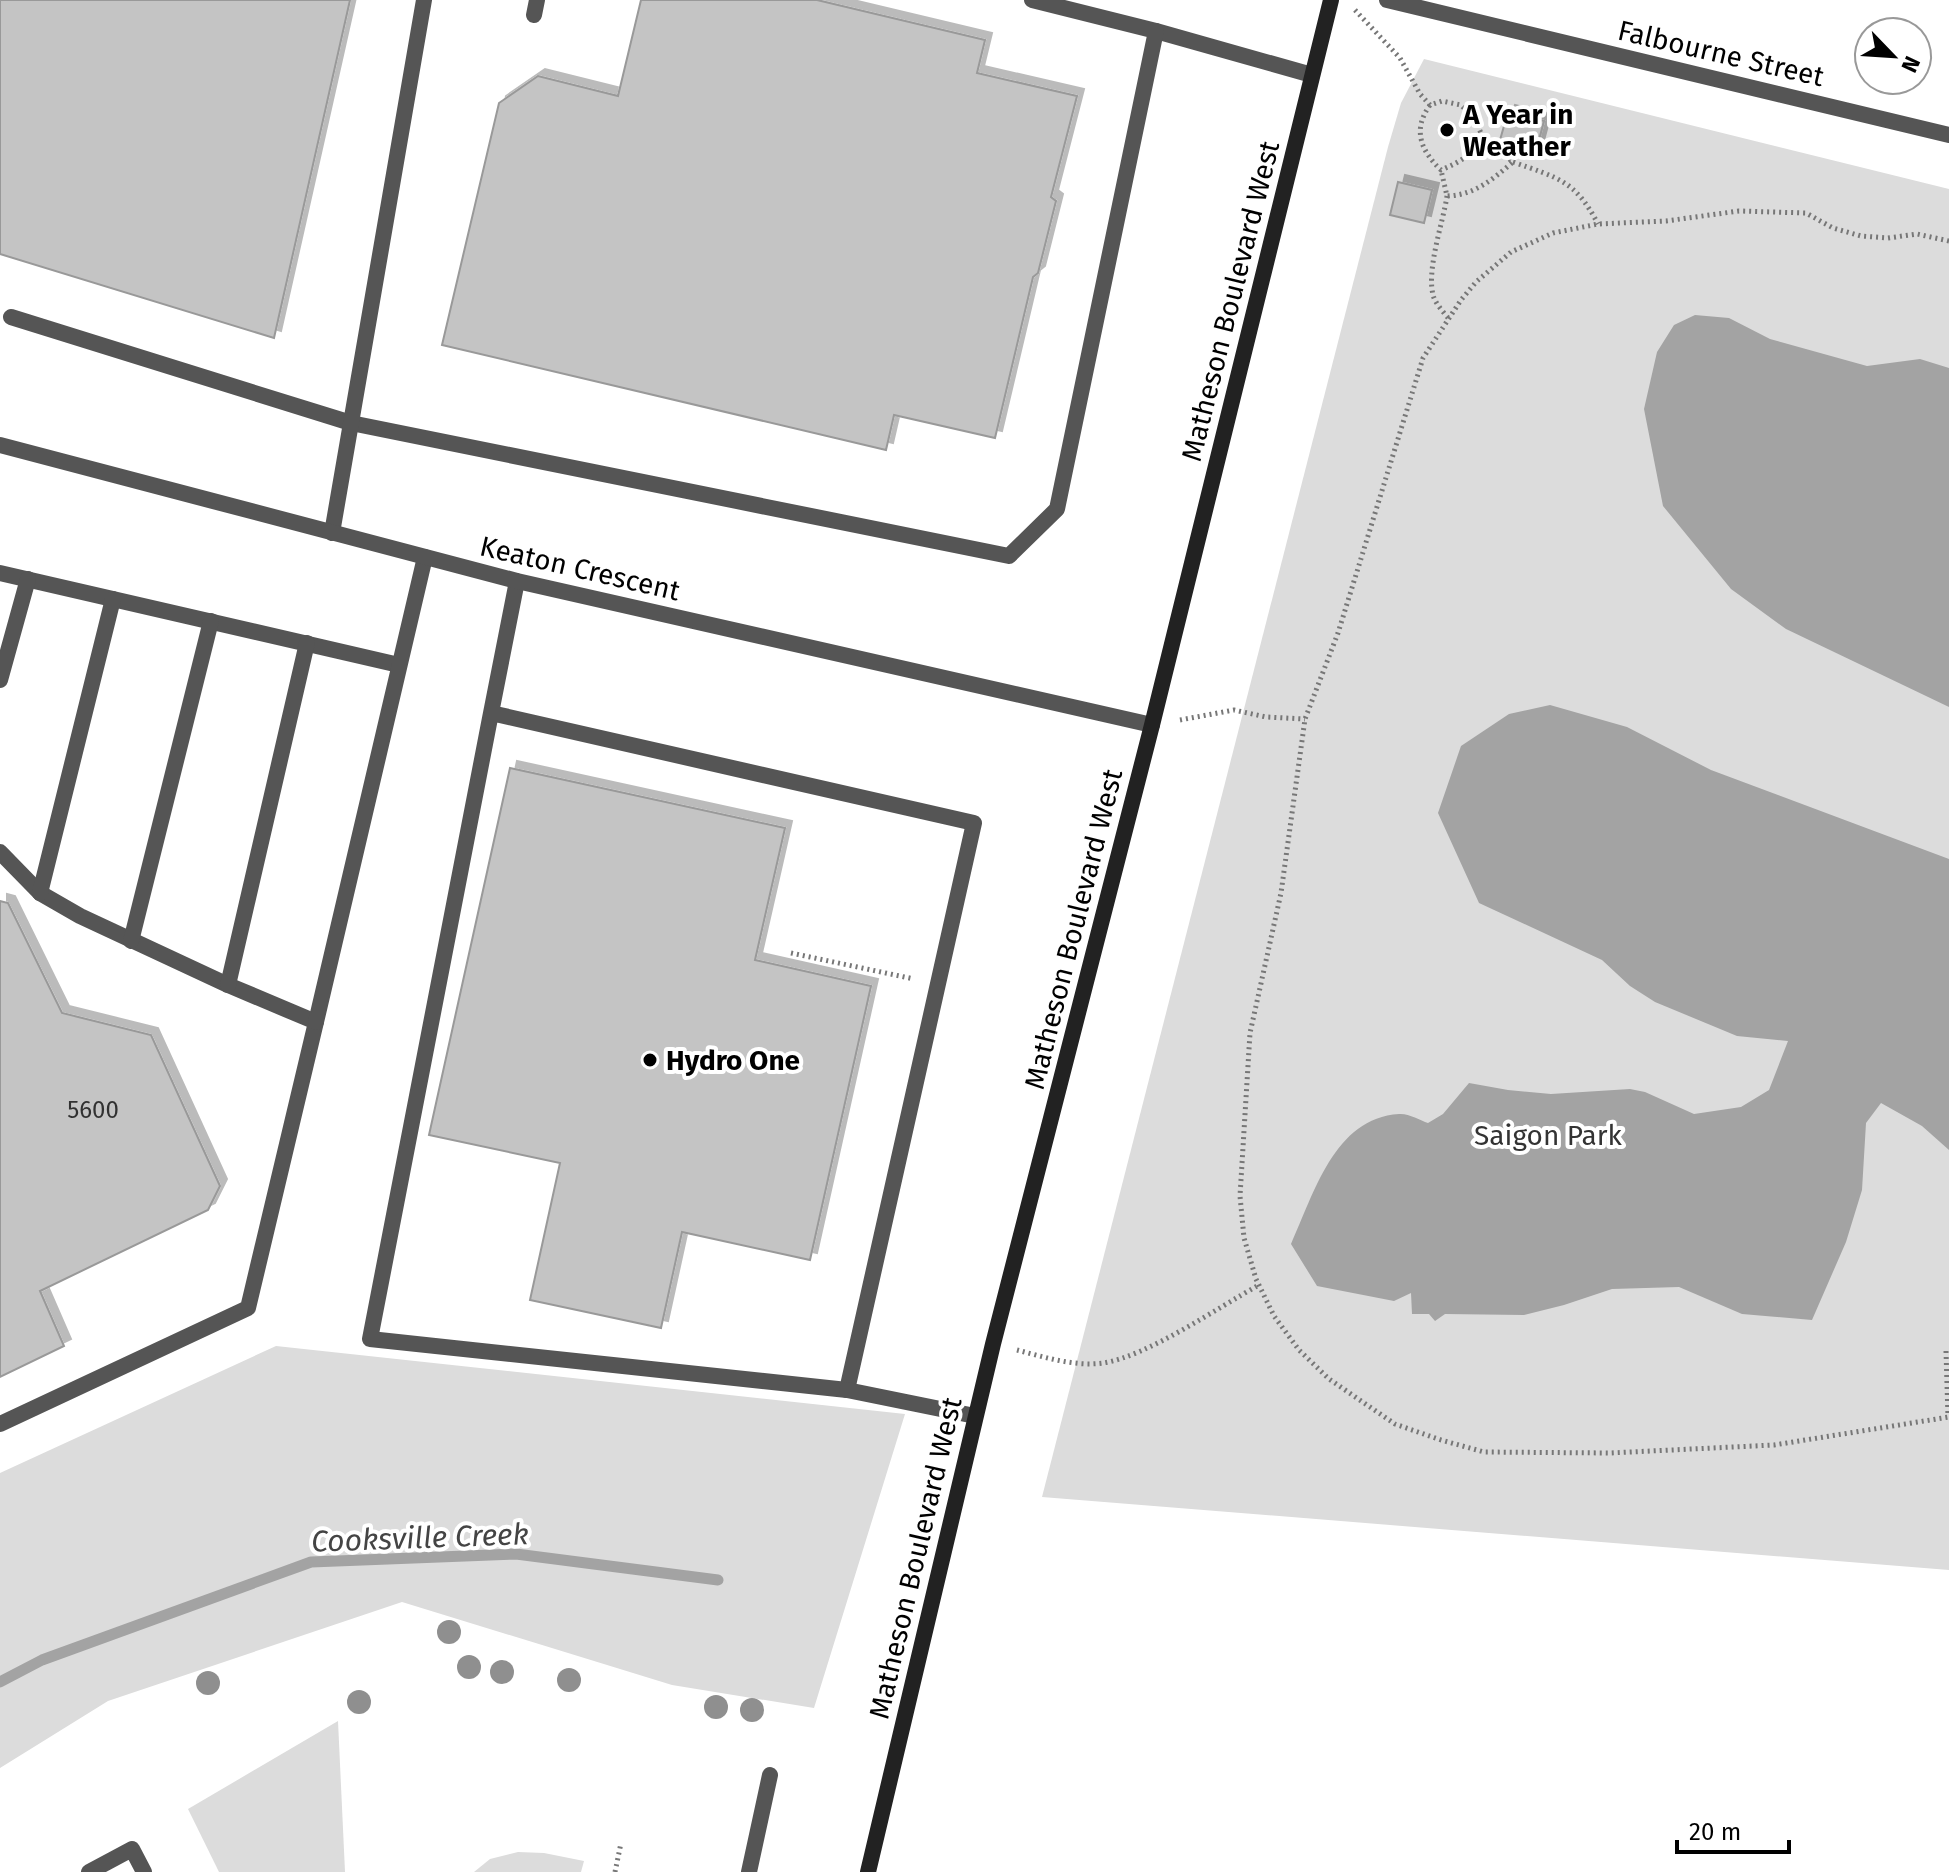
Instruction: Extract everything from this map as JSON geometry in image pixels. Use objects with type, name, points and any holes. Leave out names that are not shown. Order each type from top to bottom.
[{"type":"street","points":[[332,533],[424,0]]},
{"type":"street","points":[[1032,0],[1312,75]]},
{"type":"street","name":"Matheson Boulevard West","points":[[868,1872],[975,1416],[1152,725],[1331,0]]},
{"type":"street","name":"Falbourne Street","points":[[1387,0],[1949,135]]},
{"type":"street","points":[[11,317],[351,423],[1009,556],[1057,509],[1156,31]]},
{"type":"street","name":"Keaton Crescent","points":[[0,445],[517,581],[1152,725]]},
{"type":"street","points":[[0,1424],[248,1308],[425,557]]},
{"type":"street","points":[[0,573],[399,665]]},
{"type":"street","points":[[0,680],[28,579]]},
{"type":"street","points":[[517,581],[370,1339],[847,1390],[975,1416]]},
{"type":"street","points":[[40,893],[113,599]]},
{"type":"street","points":[[131,941],[211,621]]},
{"type":"street","points":[[228,985],[307,643]]},
{"type":"street","points":[[491,713],[974,823],[847,1390]]},
{"type":"street","points":[[0,852],[40,893],[131,941],[316,1022]]},
{"type":"street","points":[[750,1872],[770,1775]]},
{"type":"street","points":[[89,1872],[132,1849],[144,1872]]},
{"type":"path","points":[[1346,0],[1400,58],[1420,94],[1430,105]]},
{"type":"path","points":[[1449,319],[1435,298],[1431,269],[1442,231],[1447,196],[1441,170],[1422,146],[1419,130],[1423,114],[1430,105],[1442,101],[1461,105],[1475,119],[1483,138],[1513,162],[1569,183],[1586,201],[1598,224]]},
{"type":"path","points":[[1441,170],[1461,162],[1475,151],[1483,138]]},
{"type":"path","points":[[1447,196],[1463,195],[1483,186],[1513,162]]},
{"type":"path","points":[[1946,1351],[1948,1417],[1774,1445],[1610,1453],[1484,1452],[1395,1424],[1329,1379],[1299,1350],[1274,1316],[1259,1285],[1244,1238],[1240,1196],[1250,1033],[1281,893],[1305,719],[1338,633],[1423,358],[1476,282],[1511,252],[1553,233],[1598,224],[1666,221],[1739,211],[1806,213],[1833,228],[1861,236],[1888,238],[1917,234],[1949,241]]},
{"type":"path","points":[[1152,725],[1234,710],[1266,717],[1305,719]]},
{"type":"path","points":[[791,953],[938,985]]},
{"type":"path","points":[[993,1344],[1060,1361],[1101,1363],[1116,1360],[1131,1356],[1259,1285]]},
{"type":"path","points":[[615,1872],[621,1843]]},
{"type":"green space","name":"Saigon Park","points":[[1424,59],[1949,189],[1949,1570],[1042,1497],[1388,147],[1401,103]]},
{"type":"green space","points":[[276,1346],[905,1414],[814,1708],[672,1685],[402,1602],[108,1701],[0,1768],[0,1473]]},
{"type":"green space","points":[[338,1721],[345,1872],[219,1872],[188,1809]]},
{"type":"green space","points":[[518,1852],[544,1853],[584,1861],[581,1872],[474,1872],[490,1859]]},
{"type":"shaded area","points":[[1695,315],[1729,318],[1770,339],[1867,366],[1920,359],[1949,368],[1949,707],[1786,629],[1731,589],[1663,506],[1644,409],[1657,352],[1674,325]]},
{"type":"shaded area","points":[[1550,705],[1627,727],[1711,770],[1949,859],[1949,1150],[1922,1126],[1881,1103],[1866,1123],[1862,1190],[1846,1242],[1812,1320],[1742,1314],[1679,1287],[1612,1289],[1524,1315],[1445,1314],[1435,1321],[1429,1314],[1412,1314],[1411,1293],[1394,1301],[1317,1286],[1291,1244],[1329,1162],[1358,1129],[1377,1119],[1399,1114],[1428,1123],[1443,1114],[1469,1083],[1551,1094],[1630,1089],[1645,1092],[1694,1114],[1741,1107],[1769,1090],[1788,1041],[1737,1036],[1655,1002],[1630,986],[1602,960],[1479,903],[1438,813],[1461,746],[1509,714]]},
{"type":"building","points":[[0,0],[350,0],[274,338],[0,254]]},
{"type":"building","points":[[641,0],[817,0],[985,40],[977,73],[1077,96],[1051,197],[1056,201],[1038,273],[1033,277],[995,438],[894,415],[886,450],[442,345],[499,103],[538,76],[618,96]]},
{"type":"building","points":[[1508,112],[1544,121],[1535,155],[1498,147]]},
{"type":"building","points":[[1398,182],[1432,190],[1424,223],[1390,215]]},
{"type":"building","name":"Hydro One","points":[[510,768],[785,828],[755,960],[871,986],[810,1260],[682,1232],[661,1328],[530,1300],[560,1163],[429,1135]]},
{"type":"building","points":[[0,901],[8,903],[62,1013],[151,1035],[220,1186],[208,1210],[40,1291],[64,1346],[0,1377]]},
{"type":"waterway","name":"Cooksville Creek","points":[[0,1682],[42,1660],[311,1562],[516,1554],[718,1580]]},
{"type":"place","name":"A Year in Weather","points":[[1447,130]]},
{"type":"place","name":"Hydro One","points":[[650,1060]]}]
